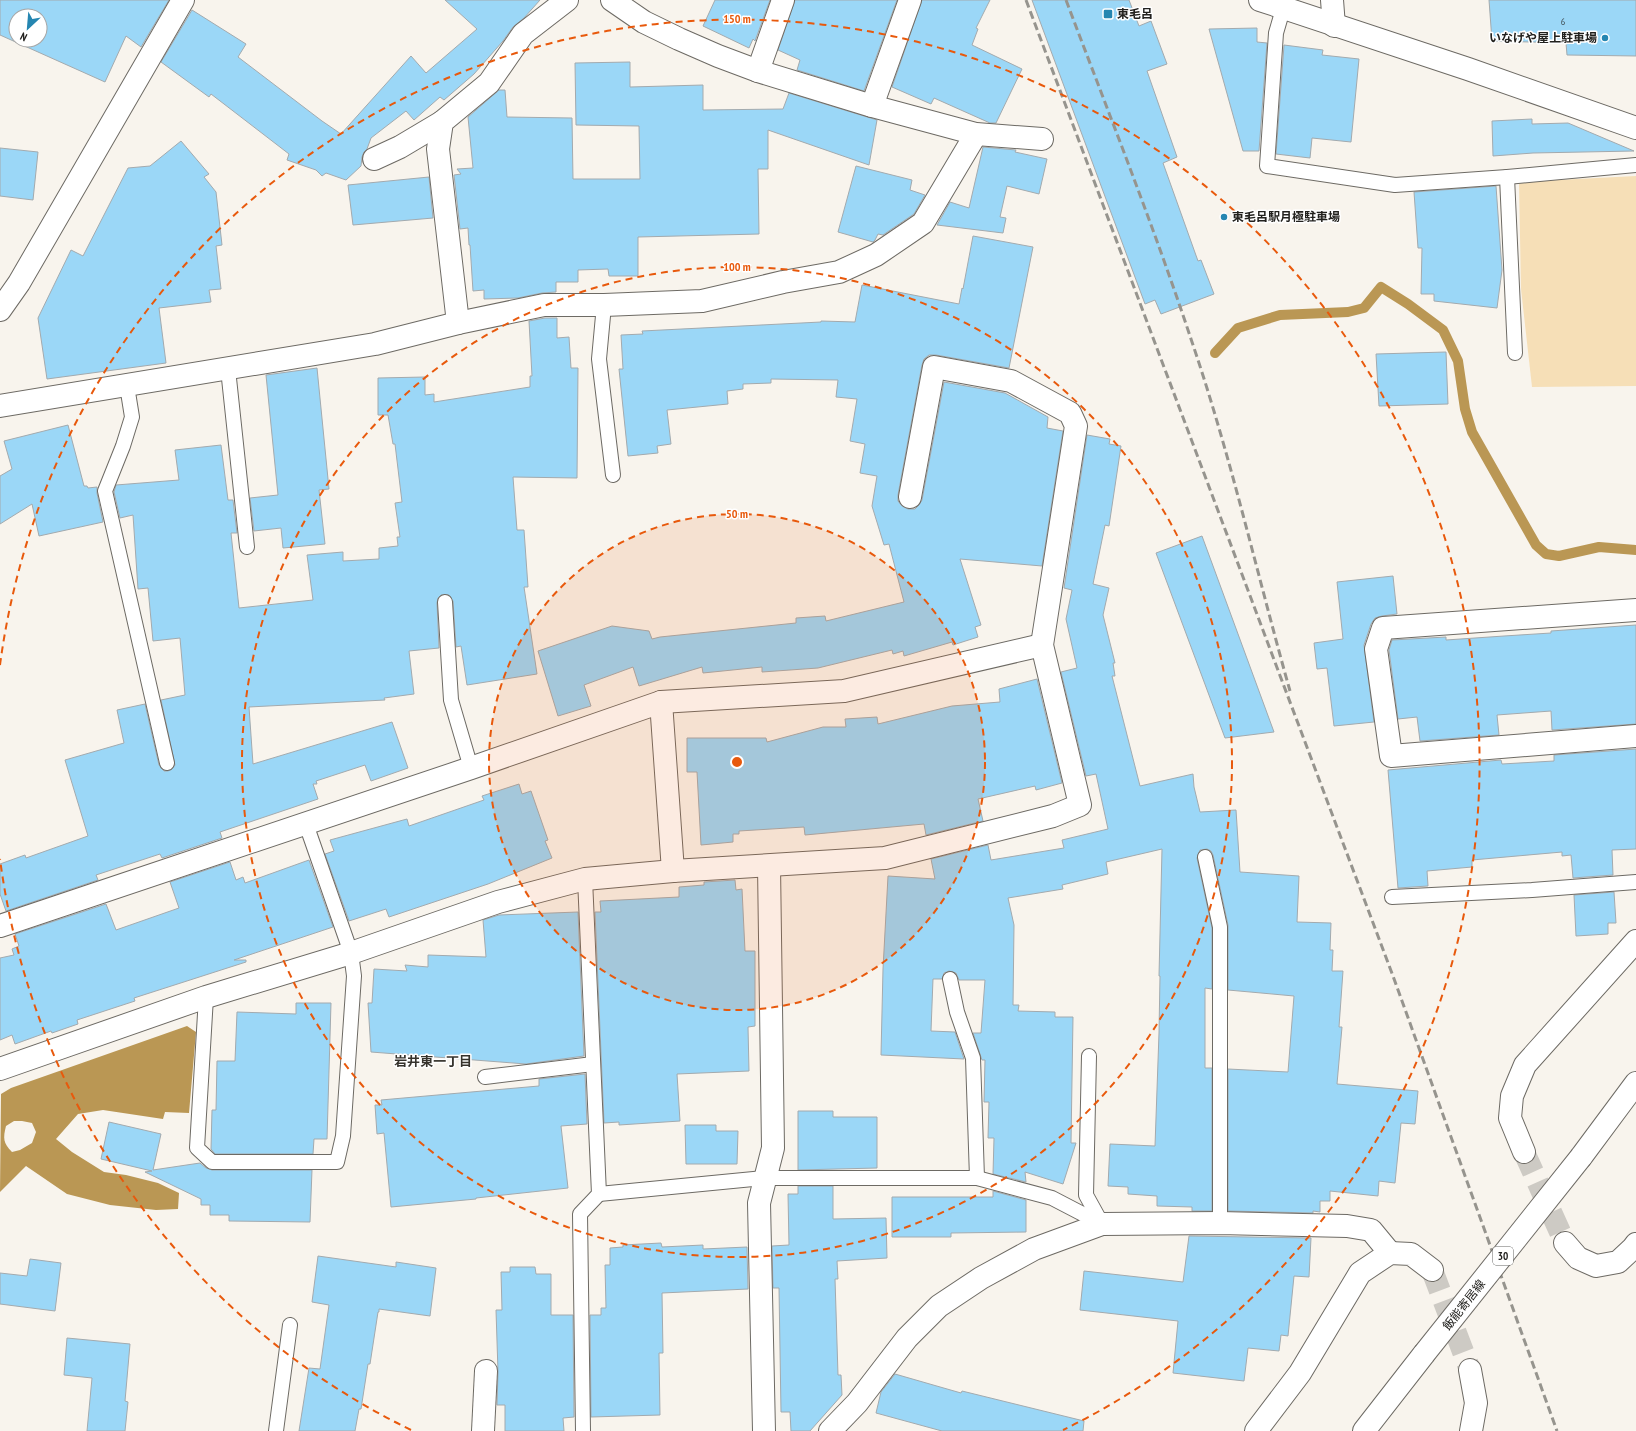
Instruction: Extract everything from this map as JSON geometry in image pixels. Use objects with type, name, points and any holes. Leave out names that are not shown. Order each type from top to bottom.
[{"type":"street","points":[[0,310],[19,283],[183,0]]},
{"type":"street","points":[[374,159],[400,147],[442,122],[489,82],[523,34],[567,0]]},
{"type":"street","points":[[612,0],[644,22],[718,56],[758,71],[872,106],[976,134],[1042,139]]},
{"type":"street","points":[[758,71],[783,0]]},
{"type":"street","points":[[872,106],[910,0]]},
{"type":"street","points":[[1260,0],[1334,26],[1468,69],[1636,128]]},
{"type":"street","points":[[1332,0],[1334,26]]},
{"type":"street","points":[[442,122],[438,149],[458,322]]},
{"type":"street","points":[[0,406],[228,370],[375,344],[458,322],[544,305],[604,305],[702,300],[783,282],[839,272],[876,255],[924,223],[976,134]]},
{"type":"street","points":[[0,1069],[206,997],[351,952],[498,902],[585,879],[673,871],[885,858],[1053,816],[1080,804],[1042,645],[1076,426],[1070,413],[1011,381],[934,367],[910,497]]},
{"type":"street","points":[[1636,610],[1383,628],[1376,649],[1391,756],[1636,736]]},
{"type":"street","points":[[0,926],[306,824],[661,702],[844,691],[1042,645]]},
{"type":"street","points":[[661,702],[673,871]]},
{"type":"street","points":[[764,1431],[759,1204],[764,1178],[773,1148],[769,866]]},
{"type":"street","points":[[1524,1152],[1510,1118],[1512,1096],[1525,1065],[1636,941]]},
{"type":"street","name":"飯能寄居線","points":[[1364,1431],[1581,1157],[1636,1083]]},
{"type":"street","points":[[830,1431],[857,1403],[907,1338],[939,1306],[981,1278],[1034,1249],[1102,1224],[1220,1223],[1347,1226],[1371,1230],[1390,1253]]},
{"type":"street","points":[[1565,1243],[1578,1258],[1596,1266],[1618,1262],[1636,1244]]},
{"type":"street","points":[[1256,1431],[1300,1373],[1360,1273],[1390,1253],[1411,1254],[1432,1270]]},
{"type":"street","points":[[483,1431],[486,1370]]},
{"type":"street","points":[[1470,1370],[1476,1403],[1471,1431]]},
{"type":"lane","points":[[1283,9],[1276,33],[1267,166],[1395,185],[1507,177],[1636,165]]},
{"type":"lane","points":[[1507,177],[1515,353]]},
{"type":"lane","points":[[604,305],[599,359],[613,474]]},
{"type":"lane","points":[[228,370],[247,548]]},
{"type":"lane","points":[[127,386],[132,417],[123,446],[105,491],[167,763]]},
{"type":"lane","points":[[446,602],[451,700],[471,768]]},
{"type":"lane","points":[[206,997],[197,1148],[212,1162],[338,1162],[342,1136],[354,976],[351,952],[306,824]]},
{"type":"lane","points":[[1205,857],[1220,927],[1220,1223]]},
{"type":"lane","points":[[585,879],[599,1194]]},
{"type":"lane","points":[[1392,897],[1532,890],[1636,882]]},
{"type":"lane","points":[[950,979],[957,1012],[973,1058],[977,1178]]},
{"type":"lane","points":[[1089,1056],[1086,1195],[1102,1224]]},
{"type":"lane","points":[[485,1077],[593,1064]]},
{"type":"lane","points":[[583,1431],[580,1214],[599,1194],[764,1178],[977,1178],[1052,1198],[1102,1224]]},
{"type":"lane","points":[[276,1431],[290,1324]]},
{"type":"shaded area","points":[[1636,176],[1636,386],[1532,387],[1521,289],[1519,182]]},
{"type":"shaded area","points":[[187,1026],[196,1032],[189,1113],[165,1112],[163,1119],[103,1110],[78,1114],[56,1139],[72,1152],[104,1172],[126,1175],[158,1183],[179,1193],[178,1209],[156,1210],[110,1205],[67,1194],[26,1166],[0,1192],[1,1094],[11,1088]],"holes":[[[14,1121],[32,1123],[36,1132],[32,1143],[20,1150],[12,1152],[4,1140],[6,1126]]]},
{"type":"building","points":[[0,0],[169,0],[141,47],[126,36],[105,82],[29,48],[48,48],[48,8],[8,8],[8,39],[0,35]]},
{"type":"building","points":[[445,0],[540,0],[524,18],[513,27],[503,41],[474,74],[444,100],[440,97],[414,120],[406,111],[371,138],[362,157],[361,166],[346,180],[326,173],[322,176],[316,170],[287,160],[289,154],[211,94],[209,97],[161,62],[192,10],[246,44],[238,57],[341,134],[411,56],[426,73],[477,29]]},
{"type":"building","points":[[715,0],[770,0],[755,41],[753,39],[749,48],[703,26]]},
{"type":"building","points":[[795,0],[897,0],[864,91],[797,70],[800,60],[778,50]]},
{"type":"building","points":[[922,0],[990,0],[976,28],[978,29],[972,45],[1022,69],[996,123],[990,123],[934,98],[931,104],[892,87]]},
{"type":"building","points":[[1032,0],[1129,0],[1139,26],[1151,21],[1167,64],[1147,71],[1177,157],[1163,163],[1198,261],[1201,260],[1214,294],[1161,314],[1155,300],[1145,304]]},
{"type":"building","points":[[1489,0],[1636,0],[1636,56],[1567,55],[1566,43],[1492,41]]},
{"type":"building","points":[[1257,28],[1257,42],[1267,43],[1259,151],[1243,151],[1209,29]]},
{"type":"building","points":[[1284,45],[1323,50],[1322,55],[1359,59],[1351,142],[1312,138],[1310,158],[1276,154]]},
{"type":"building","points":[[630,62],[630,87],[703,85],[703,110],[783,109],[789,93],[877,120],[869,165],[768,130],[768,169],[758,169],[759,234],[638,237],[638,276],[609,276],[608,269],[578,270],[578,282],[556,282],[556,292],[518,298],[484,299],[484,290],[473,291],[468,228],[460,229],[454,175],[461,174],[457,169],[473,168],[468,117],[499,90],[505,90],[507,117],[572,118],[573,179],[640,179],[639,126],[576,125],[575,63]]},
{"type":"building","points":[[1532,119],[1532,124],[1568,123],[1634,151],[1533,153],[1493,156],[1492,121]]},
{"type":"building","points":[[181,141],[209,174],[204,177],[216,192],[222,245],[216,246],[221,289],[209,290],[211,302],[159,308],[166,363],[47,379],[38,318],[71,250],[83,256],[128,168],[150,166]]},
{"type":"building","points":[[983,147],[1016,150],[1015,152],[1047,159],[1039,194],[1007,186],[1000,217],[1006,218],[1003,233],[937,225],[950,202],[969,208]]},
{"type":"building","points":[[0,148],[38,152],[33,200],[0,196]]},
{"type":"building","points":[[856,166],[912,180],[910,190],[925,195],[914,214],[883,235],[878,234],[873,242],[838,232]]},
{"type":"building","points":[[429,177],[433,218],[353,225],[348,185]]},
{"type":"building","points":[[1496,186],[1502,270],[1497,308],[1434,301],[1434,294],[1421,294],[1422,248],[1418,248],[1414,192]]},
{"type":"building","points":[[973,236],[1033,247],[1009,368],[936,355],[929,355],[924,359],[898,501],[902,506],[908,509],[915,509],[922,500],[944,382],[1005,393],[1048,417],[1047,428],[1063,431],[1042,566],[960,559],[981,625],[975,627],[978,637],[953,645],[952,642],[904,656],[903,651],[893,654],[892,650],[818,668],[762,672],[762,667],[703,673],[702,667],[639,686],[633,667],[584,685],[591,706],[558,716],[538,651],[612,626],[649,631],[652,639],[796,623],[796,618],[825,616],[826,621],[904,602],[889,544],[884,545],[872,506],[877,476],[860,473],[865,444],[850,441],[857,399],[836,397],[838,380],[771,379],[771,383],[743,384],[743,389],[727,391],[728,404],[667,410],[671,444],[657,446],[658,453],[628,456],[619,369],[623,369],[621,335],[643,334],[642,331],[821,321],[855,322],[862,285],[959,304]]},
{"type":"building","points":[[545,318],[557,318],[557,338],[569,337],[571,368],[578,368],[577,478],[513,477],[517,530],[524,530],[528,587],[524,587],[537,674],[467,685],[461,646],[456,647],[453,601],[449,595],[441,595],[438,598],[437,603],[439,648],[409,651],[414,694],[384,698],[385,700],[249,707],[253,764],[392,722],[408,768],[371,781],[365,765],[316,781],[317,784],[313,784],[318,799],[220,832],[222,838],[162,858],[160,854],[96,875],[98,880],[6,911],[0,894],[0,864],[25,855],[26,858],[88,836],[65,760],[124,743],[117,710],[145,704],[159,765],[164,771],[168,771],[175,765],[161,700],[185,695],[180,638],[153,641],[148,588],[138,589],[133,515],[120,518],[114,492],[116,485],[179,480],[175,450],[221,445],[228,500],[233,500],[237,533],[231,533],[239,608],[313,600],[307,555],[343,552],[343,561],[379,559],[379,548],[398,546],[397,537],[400,537],[395,503],[402,502],[395,444],[393,444],[388,415],[378,415],[378,378],[425,377],[425,395],[434,394],[434,402],[530,387],[530,376],[532,376],[529,321]]},
{"type":"building","points":[[1446,352],[1448,404],[1379,406],[1376,354]]},
{"type":"building","points":[[317,368],[329,489],[319,490],[325,544],[283,548],[281,528],[254,531],[250,498],[278,495],[266,375]]},
{"type":"building","points":[[68,425],[84,486],[87,486],[88,488],[97,487],[103,522],[39,536],[32,504],[0,524],[0,476],[12,469],[4,441]]},
{"type":"building","points":[[1087,435],[1110,439],[1109,444],[1121,446],[1109,526],[1105,525],[1093,584],[1109,588],[1103,615],[1115,663],[1113,663],[1115,676],[1112,676],[1140,786],[1193,774],[1194,787],[1200,812],[1236,810],[1240,872],[1299,876],[1297,922],[1331,923],[1330,950],[1333,950],[1332,971],[1343,971],[1339,1027],[1342,1027],[1337,1084],[1418,1091],[1415,1124],[1401,1123],[1395,1183],[1379,1181],[1378,1196],[1330,1191],[1330,1201],[1320,1201],[1320,1212],[1313,1211],[1313,1213],[1228,1211],[1228,1069],[1288,1072],[1294,996],[1228,990],[1228,925],[1213,855],[1211,851],[1207,849],[1200,850],[1197,858],[1212,928],[1212,989],[1205,988],[1205,1068],[1212,1068],[1212,1211],[1192,1211],[1192,1207],[1157,1206],[1157,1196],[1128,1194],[1128,1187],[1108,1186],[1110,1144],[1155,1146],[1159,1033],[1162,849],[1106,862],[1108,874],[1062,885],[1063,889],[1008,898],[1014,925],[1013,1005],[1019,1005],[1018,1011],[1055,1012],[1055,1017],[1073,1017],[1071,1143],[1076,1143],[1063,1184],[1025,1172],[1026,1182],[993,1174],[994,1138],[988,1138],[989,1102],[984,1102],[985,1060],[982,1060],[973,1033],[981,1033],[985,980],[959,980],[956,973],[949,971],[944,973],[942,979],[933,979],[931,1031],[955,1032],[964,1059],[881,1055],[883,969],[888,876],[935,879],[931,859],[988,845],[991,860],[1064,848],[1062,840],[1108,829],[1096,774],[1086,776],[1061,672],[1077,668],[1066,619],[1072,590],[1064,588]]},
{"type":"building","points":[[1202,536],[1274,732],[1225,738],[1156,553]]},
{"type":"building","points":[[1393,576],[1397,614],[1375,618],[1371,624],[1364,645],[1374,722],[1334,726],[1327,668],[1317,669],[1314,643],[1343,639],[1337,582]]},
{"type":"building","points":[[1636,625],[1636,724],[1552,730],[1551,711],[1497,715],[1499,735],[1420,741],[1417,717],[1398,719],[1389,650],[1392,640],[1446,637],[1446,640],[1551,633],[1551,631]]},
{"type":"building","points":[[1037,679],[1062,783],[1036,790],[1035,786],[978,799],[983,821],[926,835],[924,824],[805,835],[804,827],[739,831],[739,834],[733,834],[733,842],[701,845],[697,772],[687,772],[687,738],[766,738],[767,742],[823,727],[846,727],[845,719],[877,717],[878,724],[952,706],[1000,702],[999,689]]},
{"type":"building","points":[[1636,749],[1636,849],[1612,850],[1613,875],[1573,878],[1571,855],[1562,856],[1562,852],[1472,860],[1472,867],[1427,871],[1428,886],[1398,888],[1388,770],[1501,760],[1502,764],[1554,761],[1554,755]]},
{"type":"building","points":[[519,784],[522,794],[531,791],[548,840],[545,841],[552,858],[488,884],[389,917],[386,909],[349,921],[325,854],[334,851],[330,840],[407,819],[409,826],[484,800],[482,796]]},
{"type":"building","points":[[309,860],[333,927],[234,960],[246,960],[246,962],[134,998],[135,1001],[77,1020],[78,1024],[52,1033],[51,1031],[15,1044],[12,1035],[0,1040],[0,958],[14,955],[12,949],[19,946],[15,934],[106,904],[116,930],[179,908],[170,882],[230,862],[236,880],[243,877],[245,883]]},
{"type":"building","points":[[735,880],[736,890],[742,889],[745,951],[755,951],[755,1026],[748,1027],[749,1071],[677,1074],[680,1121],[619,1125],[619,1122],[604,1123],[595,912],[601,912],[600,901],[679,897],[679,887],[704,885],[704,882]]},
{"type":"building","points":[[1614,892],[1616,923],[1608,923],[1608,934],[1576,936],[1574,895]]},
{"type":"building","points":[[578,912],[584,1056],[526,1064],[371,1052],[368,1003],[372,1003],[374,969],[407,971],[405,965],[428,967],[428,955],[486,957],[483,920],[499,915]]},
{"type":"building","points":[[296,1003],[331,1003],[327,1139],[314,1139],[313,1154],[215,1154],[211,1149],[212,1110],[216,1110],[217,1061],[235,1061],[237,1012],[296,1014]]},
{"type":"building","points":[[585,1074],[587,1124],[561,1126],[568,1188],[391,1207],[384,1133],[377,1134],[375,1105],[382,1105],[381,1100],[539,1086],[539,1079]]},
{"type":"building","points":[[798,1111],[833,1111],[833,1117],[877,1117],[877,1168],[798,1170]]},
{"type":"building","points":[[109,1122],[161,1134],[153,1170],[200,1163],[206,1168],[212,1170],[312,1170],[310,1222],[229,1221],[229,1215],[210,1215],[210,1205],[201,1205],[201,1199],[145,1172],[152,1171],[101,1159]]},
{"type":"building","points":[[685,1125],[716,1125],[716,1131],[738,1131],[737,1164],[686,1164]]},
{"type":"building","points":[[798,1186],[833,1186],[833,1219],[886,1218],[887,1258],[837,1261],[838,1279],[835,1279],[838,1375],[841,1375],[842,1395],[810,1431],[791,1431],[790,1412],[781,1412],[779,1288],[773,1288],[772,1246],[789,1245],[788,1194],[798,1194]]},
{"type":"building","points":[[993,1191],[1026,1200],[1026,1232],[951,1233],[951,1237],[892,1237],[892,1197],[993,1197]]},
{"type":"building","points":[[1189,1236],[1311,1238],[1309,1277],[1294,1276],[1288,1336],[1281,1335],[1279,1351],[1248,1348],[1244,1381],[1173,1373],[1178,1321],[1080,1310],[1084,1271],[1183,1282]]},
{"type":"building","points":[[661,1243],[662,1247],[703,1245],[703,1249],[747,1247],[748,1289],[662,1293],[663,1353],[659,1353],[660,1415],[591,1417],[590,1315],[601,1315],[601,1308],[606,1308],[605,1265],[610,1265],[610,1248],[623,1247],[623,1245]]},
{"type":"building","points":[[318,1256],[396,1267],[396,1262],[436,1268],[430,1316],[379,1309],[370,1364],[368,1364],[361,1409],[359,1409],[355,1431],[299,1431],[309,1368],[320,1369],[329,1305],[312,1302]]},
{"type":"building","points":[[30,1259],[61,1263],[55,1311],[0,1304],[0,1273],[27,1276]]},
{"type":"building","points":[[510,1267],[535,1267],[536,1274],[551,1274],[551,1315],[573,1315],[574,1417],[563,1418],[564,1431],[505,1431],[505,1405],[497,1405],[498,1372],[496,1310],[502,1310],[501,1272],[510,1272]]},
{"type":"building","points":[[67,1338],[130,1344],[125,1401],[128,1402],[125,1431],[87,1431],[92,1378],[64,1375]]},
{"type":"building","points":[[895,1374],[961,1393],[962,1391],[1084,1421],[1083,1431],[942,1431],[876,1413],[881,1392]]},
{"type":"waterway","points":[[1215,353],[1238,328],[1280,315],[1348,312],[1364,308],[1381,287],[1408,304],[1443,330],[1458,361],[1465,409],[1472,432],[1536,545],[1546,554],[1559,556],[1599,547],[1636,550]]},
{"type":"tunnel","points":[[1524,1152],[1565,1243]]},
{"type":"tunnel","points":[[1432,1270],[1470,1370]]},
{"type":"railway","points":[[1026,0],[1393,976],[1557,1431]]},
{"type":"railway","points":[[1066,0],[1162,256],[1206,385],[1290,691]]},
{"type":"place","name":"東毛呂","points":[[1108,14]]},
{"type":"place","name":"いなげや屋上駐車場","points":[[1605,38]]},
{"type":"place","name":"東毛呂駅月極駐車場","points":[[1224,217]]},
{"type":"district","name":"岩井東一丁目","points":[[433,1061]]}]
